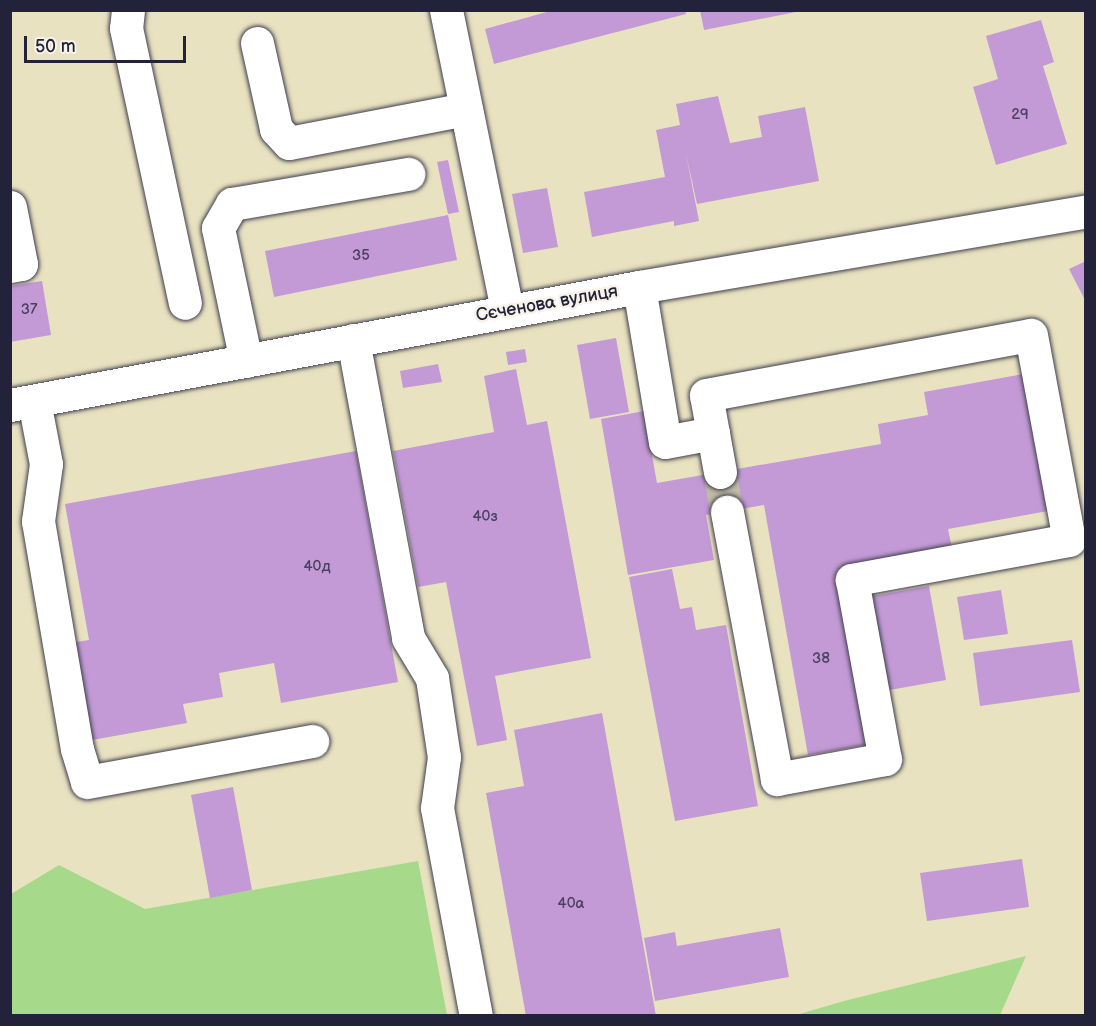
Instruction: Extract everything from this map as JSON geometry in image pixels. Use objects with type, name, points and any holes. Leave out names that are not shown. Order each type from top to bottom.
[{"type":"street","points":[[128,10],[126,28],[185,303]]},
{"type":"street","points":[[446,10],[507,311]]},
{"type":"street","points":[[257,43],[276,129],[289,143],[466,109]]},
{"type":"street","points":[[246,361],[218,228],[232,204],[408,174]]},
{"type":"street","points":[[10,207],[21,264],[10,266]]},
{"type":"street","name":"Сєченова вулиця","points":[[22,403],[639,287],[1086,211]]},
{"type":"street","points":[[639,287],[666,442],[713,433]]},
{"type":"street","points":[[720,472],[706,395],[1031,335],[1070,540],[852,580],[885,759],[777,779],[728,512]]},
{"type":"street","points":[[353,340],[408,638],[432,678],[444,757],[437,808],[476,1016]]},
{"type":"street","points":[[22,403],[46,464],[38,520],[77,749],[87,782],[312,741]]},
{"type":"green space","points":[[418,861],[447,1015],[11,1016],[11,894],[59,865],[145,909]]},
{"type":"green space","points":[[1026,956],[1000,1015],[796,1015],[844,1001]]},
{"type":"building","points":[[554,10],[685,10],[686,14],[494,64],[485,29]]},
{"type":"building","points":[[700,10],[796,10],[796,12],[704,30]]},
{"type":"building","points":[[1041,20],[1054,62],[1043,66],[1067,144],[996,165],[973,87],[998,79],[986,36]]},
{"type":"building","points":[[718,96],[730,143],[762,137],[758,116],[805,107],[819,181],[697,204],[686,154],[699,221],[674,226],[674,221],[592,237],[584,192],[665,177],[656,130],[680,125],[676,104]]},
{"type":"building","points":[[448,160],[459,212],[448,214],[437,162]]},
{"type":"building","points":[[547,188],[558,247],[523,253],[512,194]]},
{"type":"building","points":[[448,215],[457,260],[274,297],[265,251]]},
{"type":"building","points":[[1086,261],[1086,302],[1069,269]]},
{"type":"building","points":[[42,281],[51,335],[10,342],[10,286]]},
{"type":"building","points":[[616,338],[629,412],[590,419],[577,345]]},
{"type":"building","points":[[525,349],[527,362],[508,365],[506,352]]},
{"type":"building","points":[[438,364],[442,382],[403,388],[400,371]]},
{"type":"building","points":[[516,369],[527,425],[547,421],[591,658],[495,676],[507,740],[477,746],[446,582],[418,587],[393,451],[494,432],[484,376]]},
{"type":"building","points":[[1023,374],[1048,511],[948,529],[953,553],[836,574],[866,745],[808,755],[764,505],[706,515],[714,560],[628,575],[601,419],[644,411],[657,483],[881,444],[878,424],[928,415],[924,392]]},
{"type":"building","points":[[356,451],[398,682],[281,703],[274,663],[219,673],[223,697],[183,704],[187,723],[81,742],[63,644],[89,640],[65,504]]},
{"type":"building","points":[[672,569],[680,609],[692,607],[696,630],[726,625],[758,806],[675,821],[629,577]]},
{"type":"building","points":[[929,586],[946,680],[884,691],[867,597]]},
{"type":"building","points":[[1001,590],[1008,634],[964,640],[957,597]]},
{"type":"building","points":[[1072,640],[1080,692],[980,706],[973,653]]},
{"type":"building","points":[[602,713],[656,1016],[526,1016],[486,793],[524,786],[514,730]]},
{"type":"building","points":[[233,787],[252,890],[210,898],[191,795]]},
{"type":"building","points":[[1022,859],[1029,907],[927,921],[920,873]]},
{"type":"building","points":[[780,928],[789,977],[655,1001],[644,938],[675,932],[677,946]]},
{"type":"tunnel","points":[[720,472],[727,512]]}]
